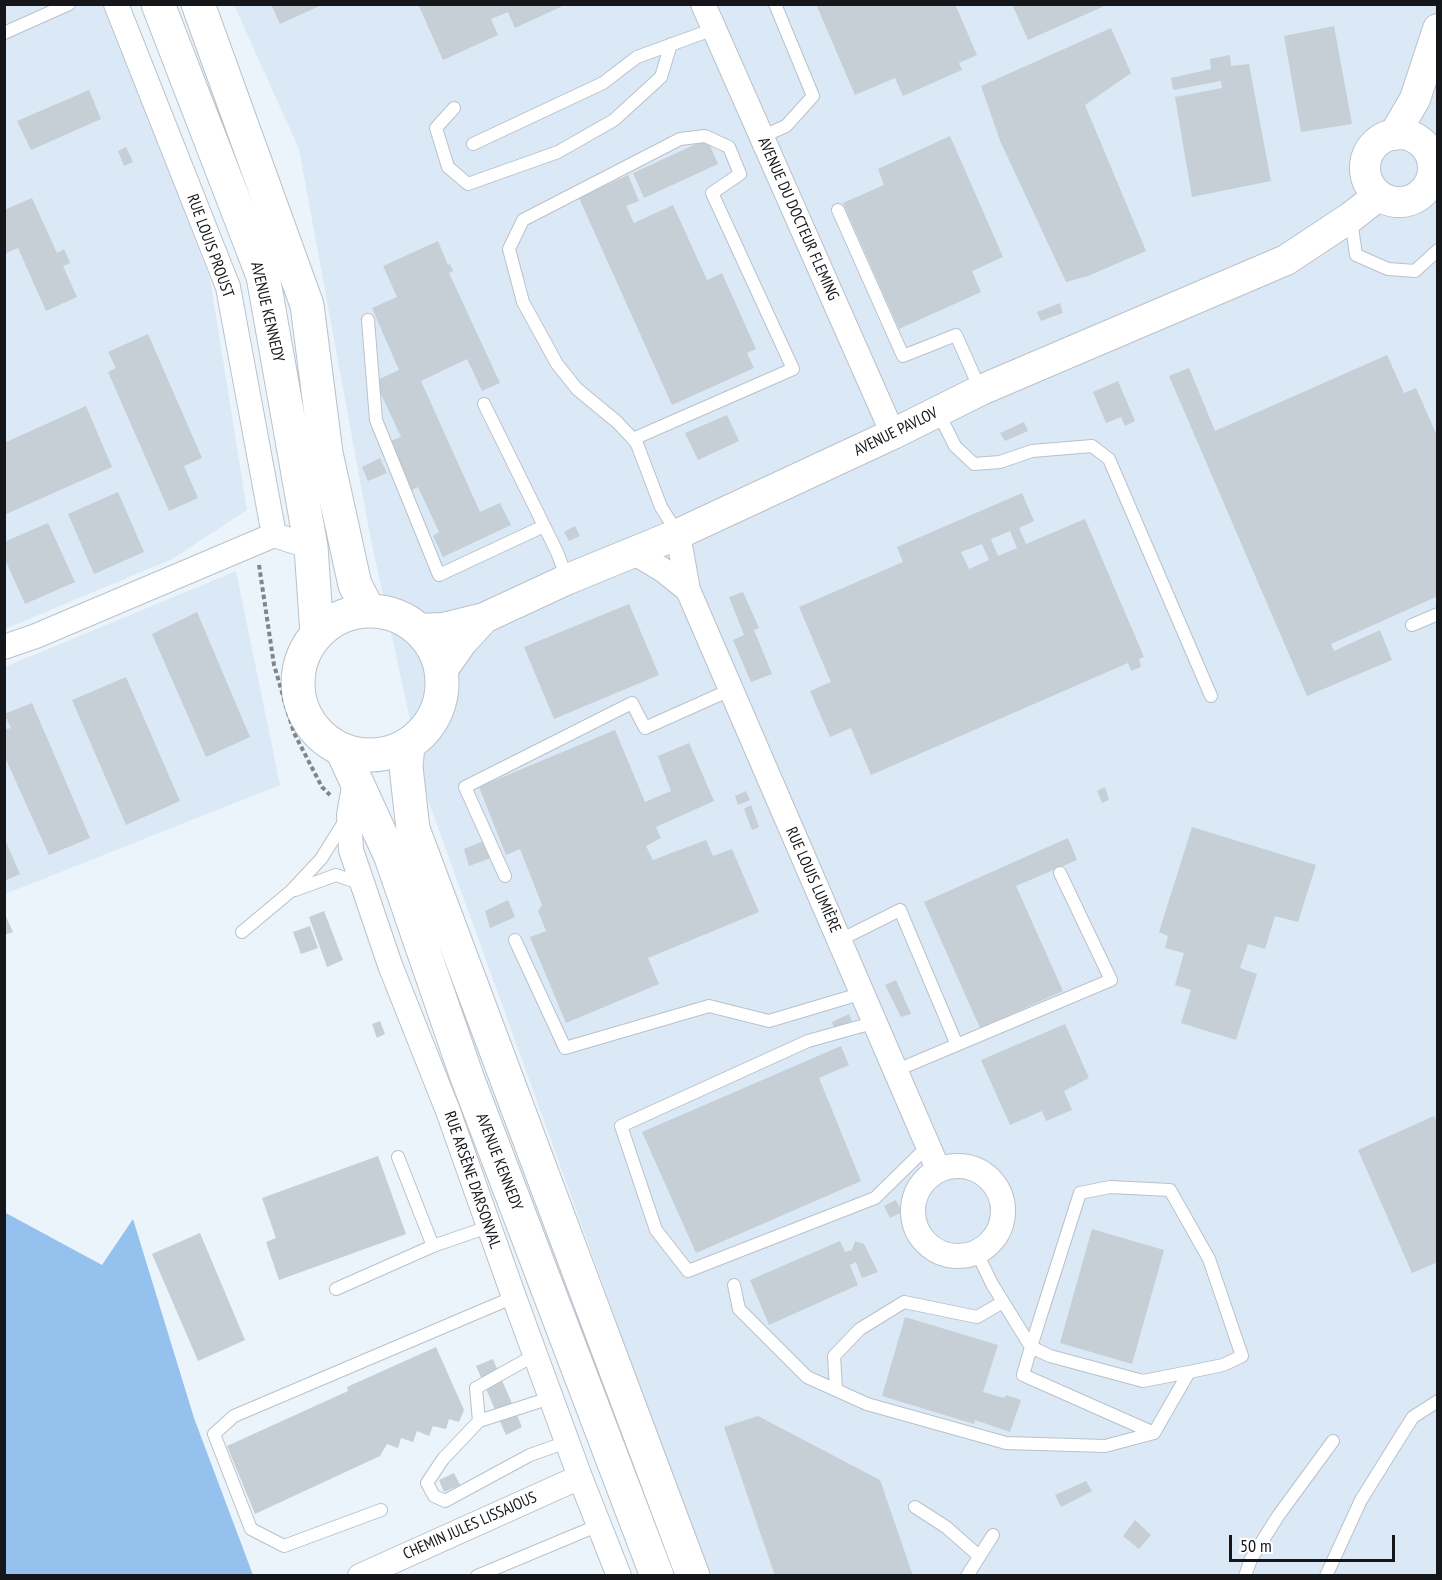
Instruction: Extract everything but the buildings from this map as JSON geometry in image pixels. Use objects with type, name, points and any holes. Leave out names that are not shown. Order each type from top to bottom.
[{"type":"main road","name":"AVENUE KENNEDY","points":[[158,4],[262,276],[311,547],[317,634]]},
{"type":"main road","name":"AVENUE KENNEDY","points":[[198,4],[307,305],[326,453],[355,585],[369,611]]},
{"type":"main road","points":[[369,611],[387,613],[403,619],[418,629],[429,641],[437,656],[441,672],[441,693],[435,713],[424,731],[408,745],[387,753],[364,755],[342,750],[322,737],[308,720],[300,698],[298,675],[305,653],[317,634],[332,622],[350,614],[369,611]]},
{"type":"main road","points":[[408,745],[406,767],[413,829],[693,1575]]},
{"type":"main road","name":"AVENUE KENNEDY","points":[[342,750],[391,857],[467,1077],[657,1575]]},
{"type":"street","name":"RUE LOUIS PROUST","points":[[116,4],[228,287],[265,539]]},
{"type":"street","name":"AVENUE DU DOCTEUR FLEMING","points":[[703,4],[893,434]]},
{"type":"street","points":[[1394,135],[1415,99],[1437,29]]},
{"type":"street","points":[[1415,99],[1432,168],[1424,192],[1408,201],[1388,201],[1372,187],[1365,166],[1374,145],[1383,138],[1405,135],[1415,138],[1432,168]]},
{"type":"street","name":"AVENUE PAVLOV","points":[[418,629],[443,628],[484,618],[568,579],[678,534],[893,434],[981,390],[1286,260],[1351,217],[1372,187]]},
{"type":"street","name":"AVENUE PAVLOV","points":[[1307,246],[1372,187]]},
{"type":"street","name":"RUE LOUIS LUMIÈRE","points":[[678,534],[688,590],[938,1169]]},
{"type":"street","points":[[4,647],[36,636],[265,539],[311,547]]},
{"type":"street","name":"RUE LOUIS LUMIÈRE","points":[[633,552],[663,570],[688,590]]},
{"type":"street","name":"AVENUE PAVLOV","points":[[441,672],[462,642],[484,618]]},
{"type":"street","name":"RUE ARSÈNE D'ARSONVAL","points":[[355,781],[349,815],[351,850],[362,884],[390,965],[448,1111],[550,1398],[619,1575]]},
{"type":"street","points":[[953,1165],[969,1166],[984,1173],[995,1184],[1002,1199],[1004,1215],[999,1230],[990,1244],[977,1253],[959,1257],[942,1254],[927,1244],[916,1230],[912,1213],[915,1195],[924,1180],[938,1169],[953,1165]]},
{"type":"street","name":"CHEMIN JULES LISSAJOUS","points":[[360,1575],[580,1477]]},
{"type":"lane","points":[[4,33],[69,4]]},
{"type":"lane","points":[[761,137],[786,126],[813,96],[775,4]]},
{"type":"lane","points":[[473,144],[603,83],[637,57],[714,29]]},
{"type":"lane","points":[[454,108],[436,128],[448,167],[468,184],[558,152],[614,120],[661,77],[671,44]]},
{"type":"lane","points":[[633,439],[793,369],[712,193],[740,174],[729,147],[705,136],[680,139],[523,220],[509,249],[523,302],[557,364],[577,389],[617,422],[633,439],[638,444],[661,507],[678,534]]},
{"type":"lane","points":[[838,210],[903,356],[956,335],[981,390]]},
{"type":"lane","points":[[1351,217],[1356,255],[1388,269],[1415,271],[1437,250]]},
{"type":"lane","points":[[368,321],[376,420],[439,575],[544,526]]},
{"type":"lane","points":[[484,404],[568,579]]},
{"type":"lane","points":[[938,412],[955,446],[974,464],[1000,462],[1032,451],[1092,446],[1108,459],[1211,696]]},
{"type":"lane","points":[[1412,625],[1437,614]]},
{"type":"lane","points":[[505,876],[465,787],[632,703],[645,728],[730,690]]},
{"type":"lane","points":[[242,932],[291,891],[321,860],[349,815]]},
{"type":"lane","points":[[897,1070],[1111,980],[1060,873]]},
{"type":"lane","points":[[291,891],[336,875],[362,884]]},
{"type":"lane","points":[[840,940],[900,910],[957,1045]]},
{"type":"lane","points":[[514,940],[565,1048],[709,1006],[769,1021],[863,993]]},
{"type":"lane","points":[[876,1022],[808,1041],[621,1126],[656,1230],[688,1271],[875,1198],[928,1146]]},
{"type":"lane","points":[[398,1157],[433,1246]]},
{"type":"lane","points":[[977,1253],[1003,1302],[1031,1347],[1050,1356],[1143,1381],[1223,1365],[1242,1356],[1209,1259],[1170,1190],[1110,1187],[1080,1193],[1031,1347],[1023,1375],[1154,1433]]},
{"type":"lane","points":[[336,1289],[433,1246],[488,1227]]},
{"type":"lane","points":[[734,1285],[739,1309],[807,1377],[867,1404],[1006,1443],[1105,1446],[1154,1433],[1189,1372]]},
{"type":"lane","points":[[381,1510],[284,1546],[251,1529],[214,1434],[234,1416],[513,1297]]},
{"type":"lane","points":[[836,1390],[834,1356],[860,1329],[904,1302],[977,1317],[1003,1302]]},
{"type":"lane","points":[[479,1421],[476,1389],[535,1354]]},
{"type":"lane","points":[[550,1398],[479,1421],[443,1459],[427,1483],[434,1496],[445,1501],[530,1455],[567,1442]]},
{"type":"lane","points":[[1326,1575],[1360,1500],[1404,1431],[1413,1418],[1437,1401]]},
{"type":"lane","points":[[1245,1575],[1251,1559],[1278,1516],[1333,1441]]},
{"type":"lane","points":[[915,1508],[946,1527],[979,1556]]},
{"type":"lane","points":[[477,1575],[599,1525]]},
{"type":"lane","points":[[967,1575],[993,1535]]},
{"type":"path","points":[[265,539],[274,665],[294,733],[322,787],[349,815]]},
{"type":"shaded area","points":[[5,5],[106,5],[210,279],[247,510],[172,559],[5,629]]},
{"type":"shaded area","points":[[234,5],[1437,5],[1437,1575],[708,1575],[426,794],[370,535],[299,149]]},
{"type":"shaded area","points":[[236,571],[280,785],[5,894],[5,667]]},
{"type":"shaded area","points":[[4,1212],[102,1265],[133,1219],[194,1418],[253,1575],[5,1575]]}]
